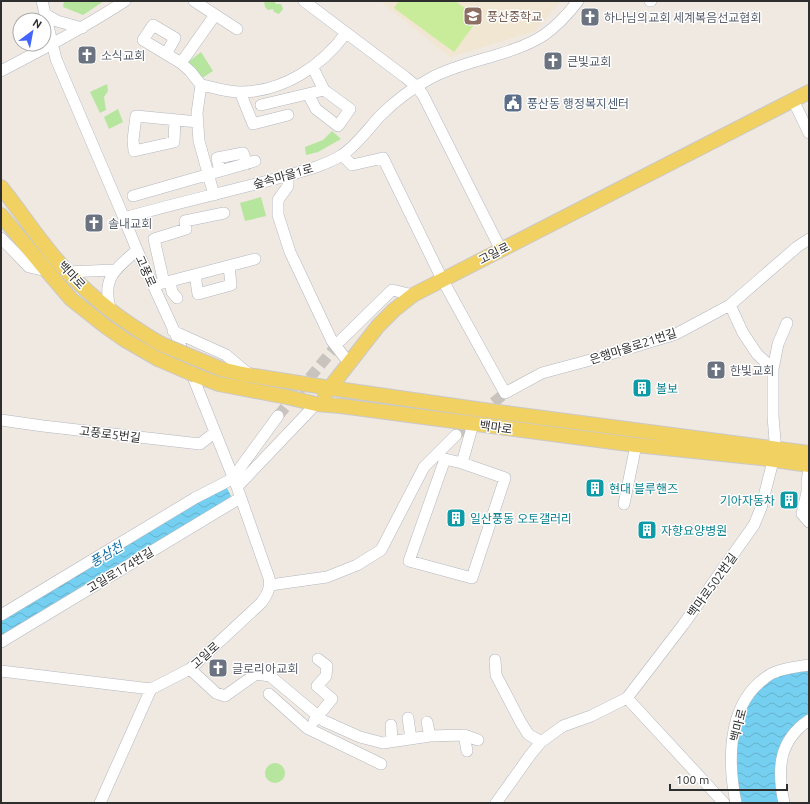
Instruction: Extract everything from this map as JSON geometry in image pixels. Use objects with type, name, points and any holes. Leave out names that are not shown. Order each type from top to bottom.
[{"type":"main road","name":"고일로","points":[[316,404],[378,326],[394,310],[413,295],[809,92]]},
{"type":"main road","name":"백마로","points":[[1,187],[68,272],[94,299],[146,336],[161,344],[221,369],[251,376],[774,455],[809,465]]},
{"type":"main road","name":"백마로","points":[[1,215],[47,271],[72,299],[88,313],[125,340],[158,360],[219,384],[316,404],[342,406],[636,445],[761,458],[774,455],[809,453]]},
{"type":"street","name":"고풍로","points":[[42,1],[45,12]]},
{"type":"street","points":[[52,43],[64,39],[125,1]]},
{"type":"street","points":[[194,1],[237,29]]},
{"type":"street","points":[[304,1],[416,86],[423,95],[501,250]]},
{"type":"street","name":"숲속마을1로","points":[[124,218],[214,196],[288,175],[308,169],[342,155],[351,148],[395,102],[416,86],[432,77],[521,46],[544,36],[563,19],[578,1]]},
{"type":"street","points":[[181,63],[215,15]]},
{"type":"street","points":[[52,18],[57,21],[82,28]]},
{"type":"street","points":[[166,54],[181,63],[190,71],[201,85],[240,92],[262,89],[288,82],[313,68],[328,56],[346,33]]},
{"type":"street","name":"고풍로","points":[[52,43],[56,60],[152,286],[173,331],[240,498]]},
{"type":"street","points":[[1,71],[36,52]]},
{"type":"street","points":[[308,94],[316,109],[338,126],[350,109],[324,90],[313,68]]},
{"type":"street","points":[[201,85],[198,113],[199,141],[214,196]]},
{"type":"street","points":[[261,105],[324,90]]},
{"type":"street","points":[[240,92],[253,124],[288,115]]},
{"type":"street","points":[[793,100],[809,133]]},
{"type":"street","points":[[174,120],[198,122]]},
{"type":"street","points":[[342,155],[352,165],[383,158],[442,279]]},
{"type":"street","points":[[133,196],[251,163]]},
{"type":"street","points":[[288,175],[288,186],[278,200],[278,215],[290,252],[349,363]]},
{"type":"street","points":[[177,298],[167,282],[154,239],[186,229],[185,221],[224,213]]},
{"type":"street","points":[[1,238],[29,267],[47,271]]},
{"type":"street","name":"은행마을로21번길","points":[[442,279],[505,393],[542,373],[602,357],[676,334],[730,305],[797,246],[809,239]]},
{"type":"street","points":[[111,312],[107,290],[114,270],[137,250]]},
{"type":"street","points":[[152,286],[255,259]]},
{"type":"street","points":[[195,275],[198,294],[231,285],[229,266]]},
{"type":"street","points":[[68,272],[114,270]]},
{"type":"street","points":[[337,340],[356,325],[392,290],[413,295]]},
{"type":"street","points":[[730,305],[743,333],[757,354],[773,369]]},
{"type":"street","points":[[774,455],[773,369],[778,344],[787,323]]},
{"type":"street","points":[[173,331],[226,355],[251,376]]},
{"type":"street","name":"고일로","points":[[235,483],[316,404]]},
{"type":"street","points":[[235,483],[278,416]]},
{"type":"street","name":"고풍로5번길","points":[[1,420],[200,444],[214,433]]},
{"type":"street","points":[[462,462],[472,424]]},
{"type":"street","points":[[240,498],[269,578],[270,585],[327,577],[357,565],[381,550],[424,467],[456,435]]},
{"type":"street","points":[[624,504],[636,445]]},
{"type":"street","name":"백마로502번길","points":[[496,803],[541,742],[563,726],[591,716],[626,698],[683,625],[754,525],[761,508],[774,455]]},
{"type":"street","points":[[445,459],[462,462],[505,478],[472,578],[409,561],[445,459]]},
{"type":"street","points":[[809,470],[807,492],[802,514],[809,522]]},
{"type":"street","name":"고일로174번길","points":[[1,615],[195,498],[235,483]]},
{"type":"street","name":"고일로174번길","points":[[1,642],[240,498]]},
{"type":"street","name":"고일로","points":[[151,689],[190,669],[261,603],[266,597],[270,585]]},
{"type":"street","points":[[307,728],[332,699],[317,686],[326,676],[327,666],[318,659]]},
{"type":"street","points":[[495,660],[496,675],[520,721],[528,734],[541,742]]},
{"type":"street","name":"백마로","points":[[736,803],[733,777],[732,741],[742,706],[754,687],[772,673],[809,666]]},
{"type":"street","points":[[190,669],[216,693],[226,696],[256,674],[270,676],[324,721],[360,737],[383,743],[430,736],[464,735],[478,740]]},
{"type":"street","points":[[1,672],[151,689],[100,803]]},
{"type":"street","points":[[269,694],[307,728],[381,764]]},
{"type":"street","points":[[626,698],[724,803]]},
{"type":"street","points":[[408,718],[411,739]]},
{"type":"street","points":[[784,803],[780,784],[781,759],[792,736],[809,720]]},
{"type":"street","points":[[428,722],[430,736]]},
{"type":"street","points":[[391,725],[392,741]]},
{"type":"street","points":[[464,735],[467,751]]},
{"type":"shaded area","name":"풍산중학교","points":[[380,1],[561,1],[535,31],[450,57]]},
{"type":"green space","points":[[64,1],[104,1],[83,15],[63,7]]},
{"type":"green space","points":[[264,1],[274,1],[276,4],[281,4],[283,9],[279,14],[274,12],[273,9],[268,10],[265,7]]},
{"type":"green space","points":[[399,1],[455,1],[479,18],[454,52],[394,8]]},
{"type":"green space","points":[[201,52],[213,71],[202,78],[188,62]]},
{"type":"green space","points":[[107,84],[108,91],[104,97],[106,110],[100,113],[90,92]]},
{"type":"green space","points":[[118,109],[123,122],[109,129],[104,117]]},
{"type":"green space","points":[[332,131],[341,139],[318,152],[306,155],[305,147],[323,140]]},
{"type":"green space","points":[[261,197],[266,216],[245,221],[240,203]]},
{"type":"green space","points":[[271,763],[279,763],[285,769],[285,777],[279,783],[271,783],[265,777],[265,769]]},
{"type":"water","points":[[225,484],[231,496],[226,502],[1,638],[1,620]]},
{"type":"water","points":[[809,670],[809,717],[788,738],[780,803],[741,803],[735,766],[736,738],[747,703],[766,681],[782,674]]},
{"type":"tunnel","points":[[278,416],[341,340]]},
{"type":"tunnel","points":[[456,435],[505,393]]},
{"type":"place","name":"풍산중학교","points":[[473,16]]},
{"type":"place","name":"하나님의교회 세계복음선교협회","points":[[590,17]]},
{"type":"place","name":"소식교회","points":[[87,55]]},
{"type":"place","name":"큰빛교회","points":[[553,61]]},
{"type":"place","name":"풍산동 행정복지센터","points":[[513,103]]},
{"type":"place","name":"솔내교회","points":[[94,223]]},
{"type":"place","name":"한빛교회","points":[[716,370]]},
{"type":"place","name":"볼보","points":[[642,388]]},
{"type":"place","name":"현대 블루핸즈","points":[[595,488]]},
{"type":"place","name":"기아자동차","points":[[789,500]]},
{"type":"place","name":"일산풍동 오토갤러리","points":[[456,518]]},
{"type":"place","name":"자향요양병원","points":[[647,530]]},
{"type":"place","name":"글로리아교회","points":[[218,668]]},
{"type":"water label","name":"풍삼천","points":[[106,554]]}]
